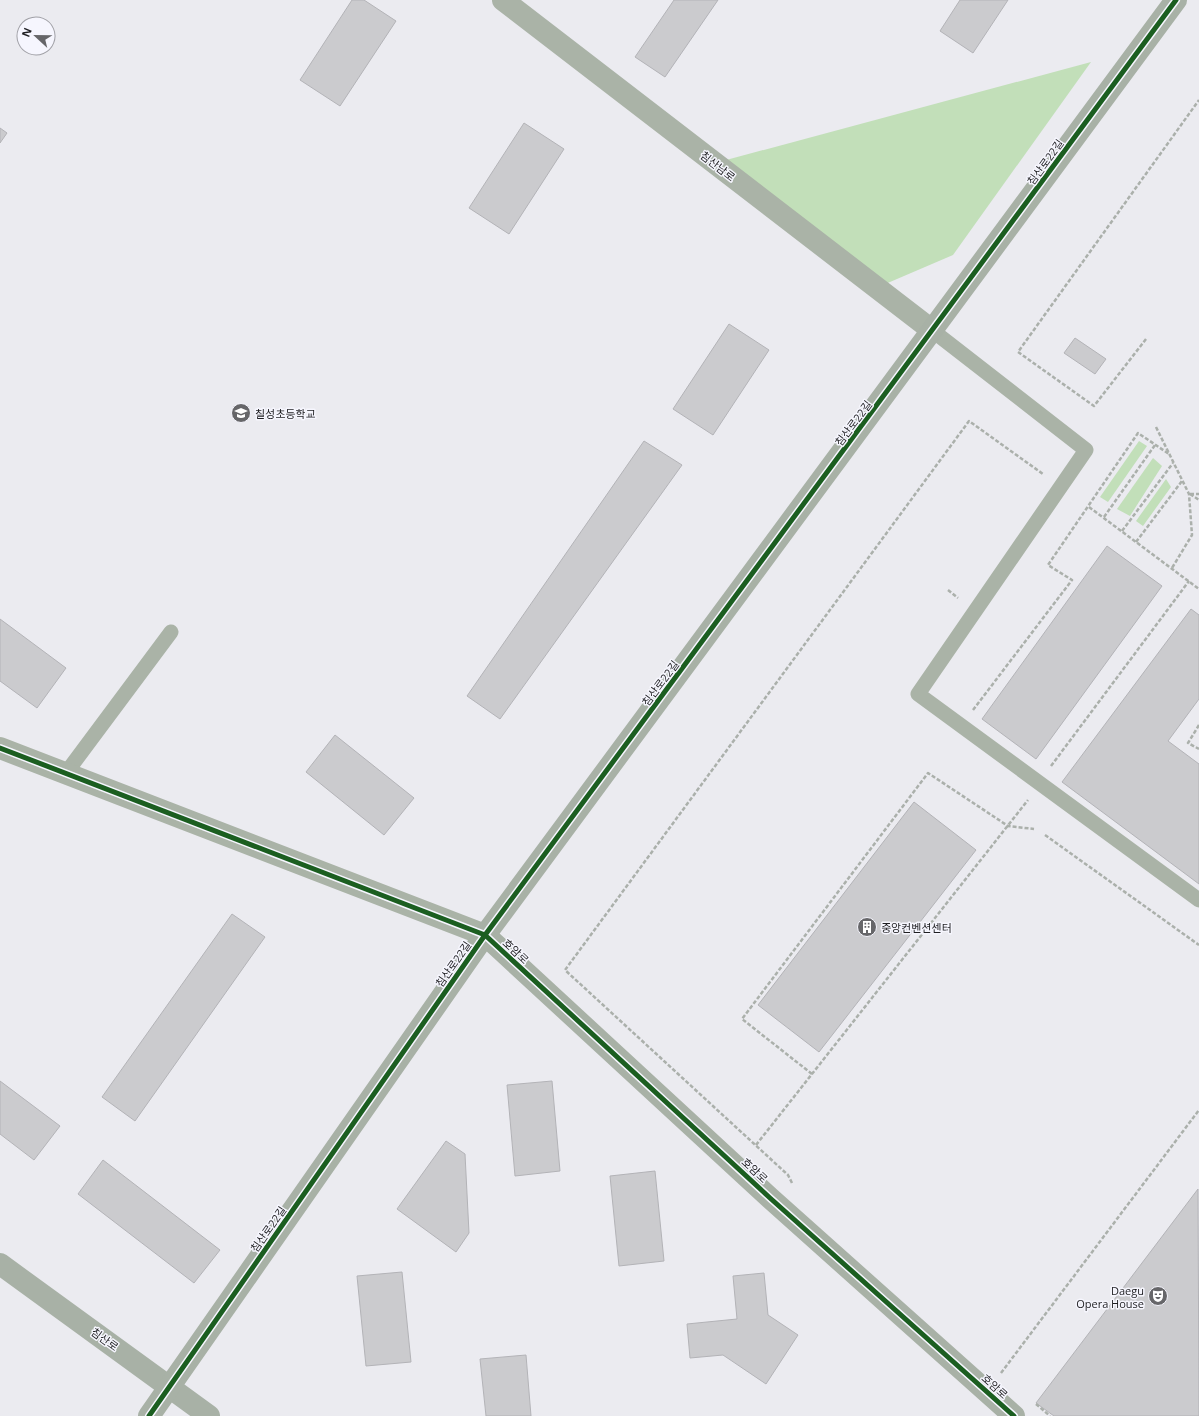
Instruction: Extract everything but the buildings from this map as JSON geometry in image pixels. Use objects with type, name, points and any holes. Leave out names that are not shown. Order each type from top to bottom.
[{"type":"street","name":"침산남로","points":[[503,0],[933,332]]},
{"type":"street","name":"침산로22길","points":[[149,1416],[485,935],[933,332],[1176,0]]},
{"type":"street","points":[[0,748],[485,935]]},
{"type":"street","name":"호암로","points":[[485,935],[776,1204],[1014,1416]]},
{"type":"street","name":"침산로","points":[[0,1264],[171,1386],[209,1416]]},
{"type":"lane","points":[[933,332],[1086,450],[918,694],[1199,900]]},
{"type":"lane","points":[[66,773],[171,632]]},
{"type":"path","points":[[1146,340],[1094,406],[1018,352],[1199,100]]},
{"type":"path","points":[[794,1188],[788,1174],[565,970],[969,421],[1043,474],[1039,480]]},
{"type":"path","points":[[1156,427],[1189,494],[1192,535],[1172,568]]},
{"type":"path","points":[[972,711],[1072,580],[1048,565],[1089,507],[1138,433],[1169,454]]},
{"type":"path","points":[[1104,517],[1155,445]]},
{"type":"path","points":[[1122,531],[1173,462]]},
{"type":"path","points":[[1136,542],[1182,481]]},
{"type":"path","points":[[1189,494],[1199,494]]},
{"type":"path","points":[[1189,494],[1199,500]]},
{"type":"path","points":[[1089,507],[1199,589]]},
{"type":"path","points":[[1046,773],[1189,581]]},
{"type":"path","points":[[948,590],[958,598],[962,592]]},
{"type":"path","points":[[1199,725],[1188,743],[1199,749]]},
{"type":"path","points":[[812,1074],[742,1019],[928,773],[1008,826],[1034,829]]},
{"type":"path","points":[[756,1145],[1032,795]]},
{"type":"path","points":[[1046,835],[1199,945]]},
{"type":"path","points":[[1001,1374],[1199,1110]]},
{"type":"path","points":[[995,1368],[1006,1378]]},
{"type":"path","points":[[1033,1402],[1050,1416]]},
{"type":"green space","points":[[1091,62],[953,255],[876,288],[715,163]]},
{"type":"green space","points":[[1139,441],[1147,446],[1108,502],[1100,497]]},
{"type":"green space","points":[[1153,458],[1162,466],[1130,516],[1117,509]]},
{"type":"green space","points":[[1166,479],[1171,487],[1143,526],[1136,521]]},
{"type":"cycle path","points":[[149,1416],[485,935],[1176,0]]},
{"type":"cycle path","points":[[0,748],[485,935],[770,1198],[1014,1416]]},
{"type":"place","name":"칠성초등학교","points":[[241,413]]},
{"type":"place","name":"중앙컨벤션센터","points":[[867,927]]},
{"type":"place","name":"Daegu Opera House","points":[[1158,1296]]}]
